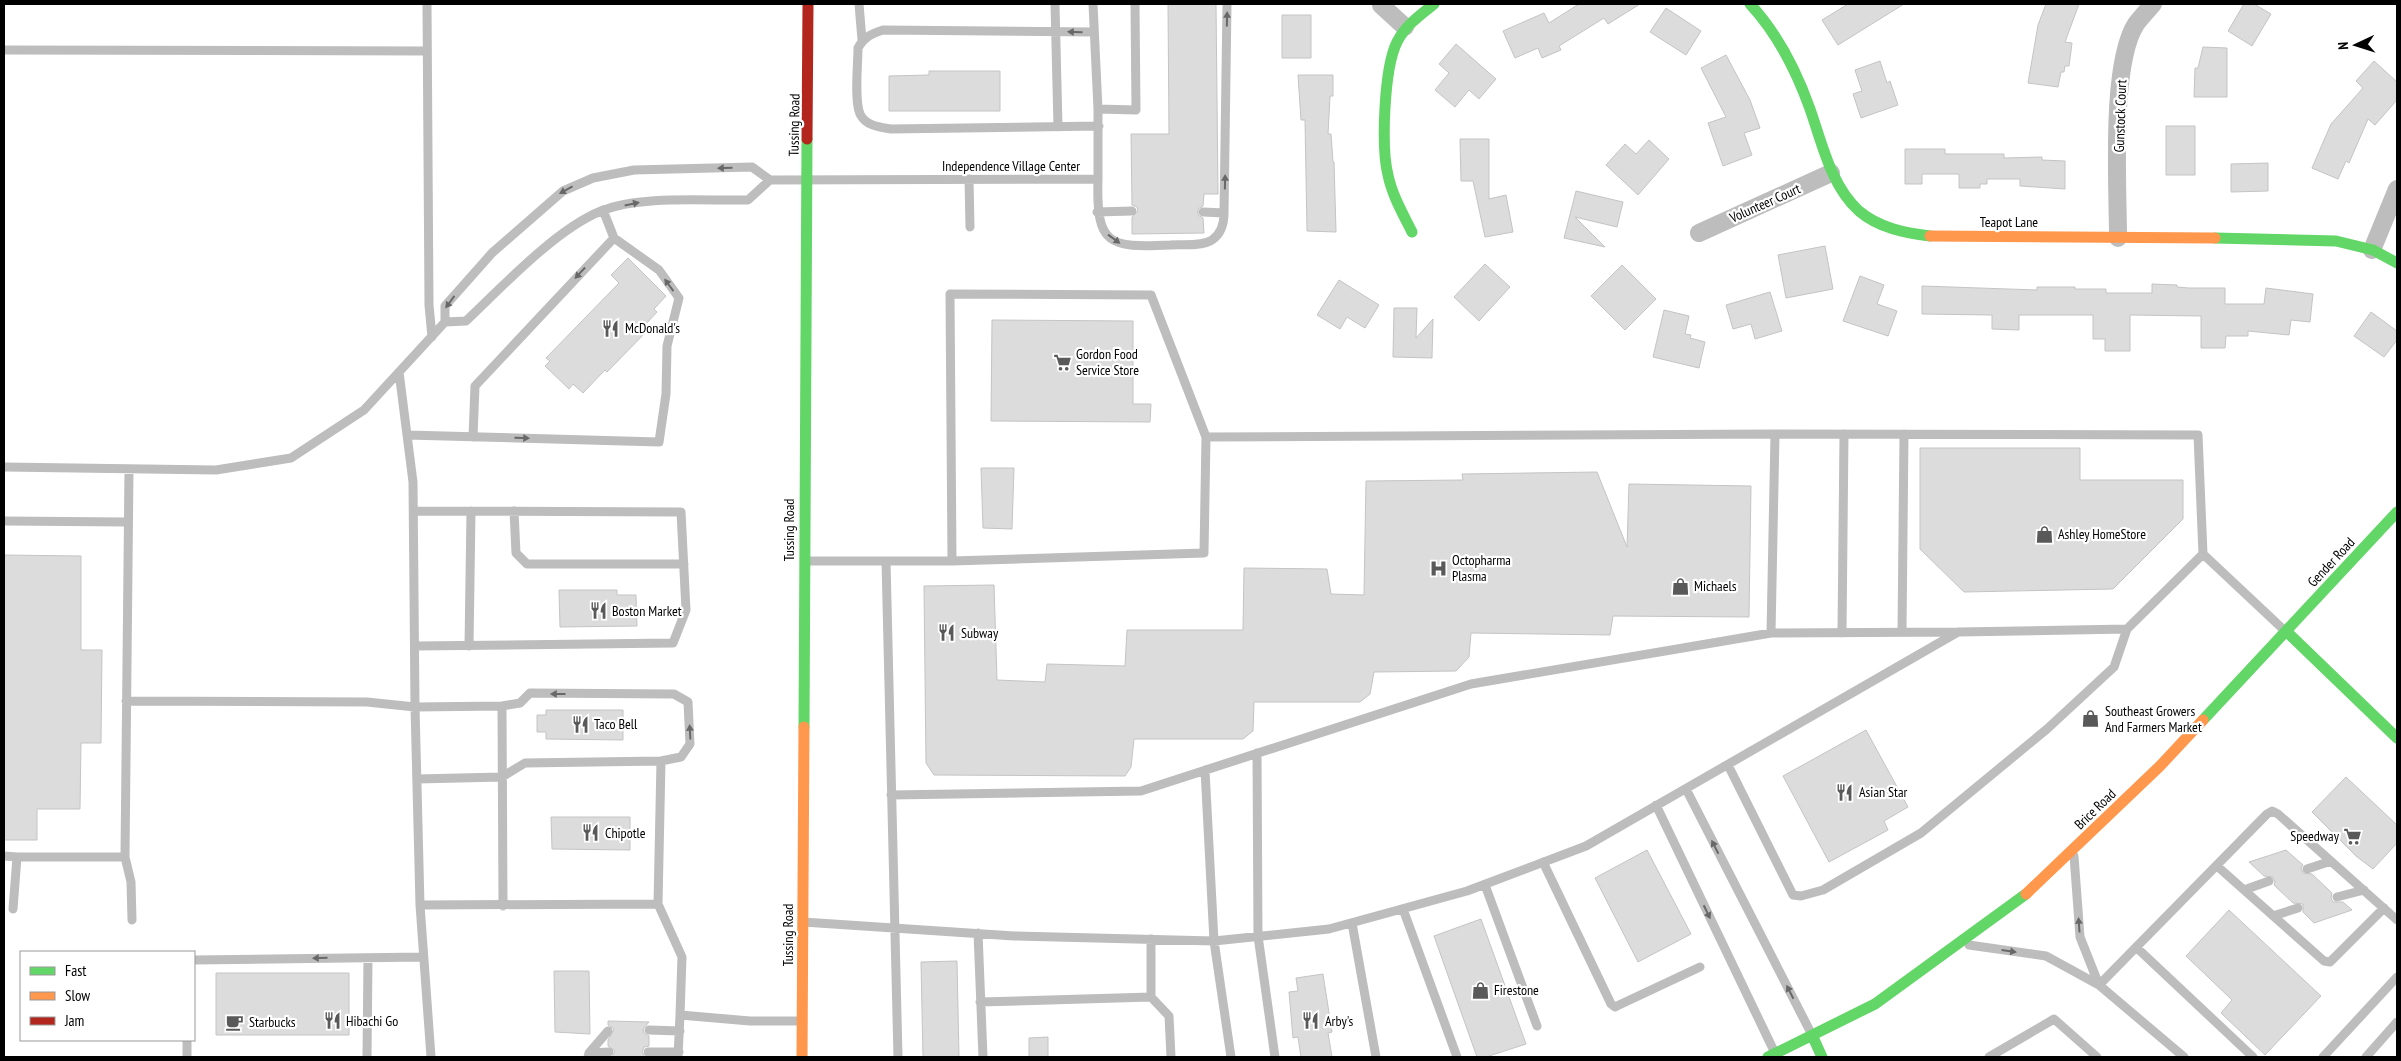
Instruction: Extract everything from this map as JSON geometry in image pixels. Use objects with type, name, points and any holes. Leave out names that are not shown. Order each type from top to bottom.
[{"type":"main road","name":"Tussing Road","points":[[802,1057],[808,4]]},
{"type":"main road","points":[[1412,232],[1393,194],[1387,174],[1388,66],[1395,46],[1405,28],[1434,4]]},
{"type":"main road","name":"Teapot Lane","points":[[1759,6],[1794,70],[1810,108],[1831,173],[1842,193],[1856,207],[1886,227],[1906,234],[1929,236],[2268,238],[2348,244],[2372,250],[2397,264]]},
{"type":"main road","name":"Gender Road","points":[[2286,632],[2397,512]]},
{"type":"main road","points":[[2286,632],[2397,738]]},
{"type":"main road","name":"Brice Road","points":[[1774,1056],[1875,1004],[1961,944],[2022,898],[2160,766],[2286,632]]},
{"type":"main road","points":[[1812,1035],[1822,1057]]},
{"type":"street","points":[[1380,4],[1405,28]]},
{"type":"street","name":"Gunstock Court","points":[[2118,238],[2119,88],[2124,57],[2135,25],[2154,4]]},
{"type":"street","name":"Volunteer Court","points":[[1699,233],[1831,173]]},
{"type":"street","points":[[2372,250],[2397,188]]},
{"type":"lane","points":[[428,4],[426,51],[429,305],[432,337]]},
{"type":"lane","points":[[860,4],[862,40]]},
{"type":"lane","points":[[1055,4],[1058,126]]},
{"type":"lane","name":"Independence Village Center","points":[[770,180],[1098,179],[1099,126],[1092,4]]},
{"type":"lane","points":[[1098,109],[1136,110],[1136,4]]},
{"type":"lane","points":[[1098,179],[1097,212],[1100,224],[1118,244],[1135,246],[1199,244],[1212,240],[1220,232],[1224,213],[1227,4]]},
{"type":"lane","points":[[1093,32],[882,30],[870,34],[862,40],[858,48],[858,104],[860,114],[876,127],[890,129],[1099,126]]},
{"type":"lane","points":[[4,50],[426,51]]},
{"type":"lane","points":[[4,467],[216,470],[291,458],[364,410],[445,322],[445,306],[486,260],[563,191],[593,178],[634,170],[752,167],[770,180],[748,200],[644,202],[603,210],[577,223],[516,274],[466,321],[445,322]]},
{"type":"lane","points":[[969,180],[970,227]]},
{"type":"lane","points":[[407,435],[659,442],[666,394],[667,346],[679,298],[658,270],[614,238],[603,210]]},
{"type":"lane","points":[[1097,212],[1132,212]]},
{"type":"lane","points":[[1203,212],[1224,213]]},
{"type":"lane","points":[[473,437],[475,386],[614,238]]},
{"type":"lane","points":[[804,561],[952,561],[1204,553],[1206,437],[1151,295],[950,294],[952,561]]},
{"type":"lane","points":[[399,372],[413,482],[415,707],[420,905],[430,1057]]},
{"type":"lane","points":[[1771,633],[1775,434]]},
{"type":"lane","points":[[1206,437],[1775,434],[2198,435],[2203,554],[2286,632]]},
{"type":"lane","points":[[1842,632],[1844,434]]},
{"type":"lane","points":[[1902,632],[1904,434]]},
{"type":"lane","points":[[129,469],[125,857],[131,882],[132,920]]},
{"type":"lane","points":[[414,511],[681,512],[686,610],[673,644],[415,646]]},
{"type":"lane","points":[[469,646],[471,511]]},
{"type":"lane","points":[[514,511],[516,553],[528,564],[684,564]]},
{"type":"lane","points":[[4,521],[127,522]]},
{"type":"lane","points":[[1728,765],[1793,895],[1802,896],[1823,890],[1921,833],[2047,729],[2114,667],[2127,629],[2203,554]]},
{"type":"lane","points":[[886,561],[893,927],[898,1057]]},
{"type":"lane","points":[[891,795],[1140,791],[1471,684],[1771,633],[2127,629]]},
{"type":"lane","points":[[803,922],[978,933],[1214,941],[1329,930],[1485,885],[1586,846],[1958,632]]},
{"type":"lane","points":[[126,701],[366,702],[415,707],[502,706],[520,703],[530,694],[674,694],[688,702],[690,744],[681,758],[661,761],[525,763],[502,777],[417,779]]},
{"type":"lane","points":[[502,706],[503,906]]},
{"type":"lane","points":[[1257,753],[1258,936],[1275,1057]]},
{"type":"lane","points":[[648,1052],[678,1054],[680,1031],[682,957],[658,904],[661,761]]},
{"type":"lane","points":[[1204,770],[1214,941],[1231,1057]]},
{"type":"lane","points":[[1686,789],[1812,1035]]},
{"type":"lane","points":[[1656,805],[1774,1056]]},
{"type":"lane","points":[[2099,985],[2272,811],[2278,814],[2397,920]]},
{"type":"lane","points":[[2074,850],[2080,937],[2099,985]]},
{"type":"lane","points":[[4,856],[125,857]]},
{"type":"lane","points":[[13,909],[17,857]]},
{"type":"lane","points":[[2307,869],[2331,861]]},
{"type":"lane","points":[[1543,862],[1611,1004],[1615,1007],[1700,967]]},
{"type":"lane","points":[[2217,866],[2324,961],[2330,962],[2384,908]]},
{"type":"lane","points":[[2244,890],[2269,881]]},
{"type":"lane","points":[[1485,885],[1537,1026]]},
{"type":"lane","points":[[2336,896],[2364,890]]},
{"type":"lane","points":[[420,905],[658,904]]},
{"type":"lane","points":[[2273,916],[2298,908]]},
{"type":"lane","points":[[1403,909],[1457,1057]]},
{"type":"lane","points":[[1352,923],[1376,1057]]},
{"type":"lane","points":[[978,933],[982,1057]]},
{"type":"lane","points":[[1151,939],[1151,997],[1169,1016],[1171,1057]]},
{"type":"lane","points":[[1961,944],[2046,956],[2099,985],[2184,1057]]},
{"type":"lane","points":[[2137,948],[2252,1057]]},
{"type":"lane","points":[[195,960],[423,957]]},
{"type":"lane","points":[[367,1057],[368,958]]},
{"type":"lane","points":[[2323,1057],[2397,977]]},
{"type":"lane","points":[[980,1002],[1151,997]]},
{"type":"lane","points":[[680,1015],[750,1021],[802,1021]]},
{"type":"lane","points":[[1989,1057],[2054,1019],[2097,1057]]},
{"type":"lane","points":[[2366,1057],[2397,1022]]},
{"type":"lane","points":[[649,1030],[680,1031]]},
{"type":"lane","points":[[588,1055],[608,1031]]},
{"type":"lane","points":[[187,1041],[187,1057]]},
{"type":"lane","points":[[588,1055],[608,1052]]},
{"type":"building","points":[[1168,4],[1216,4],[1218,194],[1204,194],[1203,206],[1198,209],[1198,215],[1203,218],[1204,233],[1132,234],[1132,217],[1138,211],[1137,207],[1132,205],[1131,134],[1169,134]]},
{"type":"building","points":[[1579,4],[1640,4],[1608,24],[1604,18],[1559,46],[1561,50],[1542,58],[1538,48],[1515,58],[1503,31],[1544,13],[1549,23]]},
{"type":"building","points":[[1848,4],[1904,4],[1838,45],[1822,20]]},
{"type":"building","points":[[2046,4],[2079,4],[2065,42],[2072,43],[2069,66],[2065,66],[2064,72],[2061,72],[2058,87],[2028,83],[2038,25]]},
{"type":"building","points":[[2244,4],[2254,4],[2271,14],[2252,46],[2228,31]]},
{"type":"building","points":[[1666,8],[1701,31],[1686,55],[1650,32]]},
{"type":"building","points":[[1282,15],[1311,15],[1311,58],[1282,58]]},
{"type":"building","points":[[1456,44],[1496,79],[1479,99],[1469,90],[1455,107],[1435,90],[1449,73],[1439,64]]},
{"type":"building","points":[[2203,47],[2227,48],[2227,97],[2194,97],[2195,68],[2198,68]]},
{"type":"building","points":[[1726,55],[1750,100],[1760,128],[1744,133],[1752,155],[1723,166],[1708,123],[1726,117],[1701,68]]},
{"type":"building","points":[[1880,61],[1887,83],[1890,81],[1898,105],[1861,118],[1853,94],[1862,91],[1855,70]]},
{"type":"building","points":[[2374,61],[2397,82],[2397,100],[2375,125],[2368,119],[2349,163],[2346,161],[2338,179],[2312,168],[2331,124],[2363,88],[2356,81]]},
{"type":"building","points":[[929,71],[1000,71],[1000,111],[889,111],[889,76],[929,75]]},
{"type":"building","points":[[1298,75],[1333,75],[1333,96],[1330,96],[1328,134],[1331,134],[1334,162],[1336,232],[1307,231],[1305,120],[1301,120]]},
{"type":"building","points":[[2166,126],[2195,126],[2195,175],[2166,175]]},
{"type":"building","points":[[1460,139],[1489,139],[1489,199],[1506,195],[1513,232],[1485,237],[1473,181],[1461,181]]},
{"type":"building","points":[[1649,140],[1669,159],[1638,195],[1606,165],[1625,144],[1636,154]]},
{"type":"building","points":[[1905,149],[1945,149],[1945,154],[2004,154],[2004,158],[2042,157],[2042,160],[2065,161],[2065,189],[2020,186],[2020,179],[1987,179],[1987,184],[1980,184],[1980,188],[1959,188],[1959,174],[1922,174],[1922,184],[1905,184]]},
{"type":"building","points":[[2268,163],[2268,191],[2231,192],[2231,164]]},
{"type":"building","points":[[1576,191],[1623,202],[1617,227],[1575,217],[1605,247],[1564,238]]},
{"type":"building","points":[[1825,246],[1833,289],[1786,298],[1778,255]]},
{"type":"building","name":"McDonald's","points":[[628,258],[666,296],[654,309],[657,312],[644,326],[648,330],[607,372],[605,370],[583,393],[573,384],[569,389],[545,366],[550,361],[546,358],[619,283],[611,275]]},
{"type":"building","points":[[1485,264],[1510,287],[1479,321],[1454,297]]},
{"type":"building","points":[[1622,265],[1656,299],[1625,330],[1591,296]]},
{"type":"building","points":[[1860,276],[1884,285],[1877,304],[1897,311],[1888,336],[1843,321]]},
{"type":"building","points":[[1339,280],[1379,305],[1365,328],[1347,317],[1340,329],[1317,315]]},
{"type":"building","points":[[2152,284],[2177,285],[2177,287],[2189,288],[2225,288],[2225,304],[2264,304],[2266,288],[2313,294],[2310,322],[2291,320],[2289,335],[2248,331],[2248,336],[2226,336],[2225,348],[2201,348],[2201,316],[2130,315],[2130,351],[2105,351],[2105,339],[2093,339],[2093,315],[2019,315],[2019,330],[1992,329],[1992,315],[1922,314],[1922,286],[2037,290],[2037,287],[2075,287],[2075,289],[2106,289],[2106,293],[2152,293]]},
{"type":"building","points":[[1770,292],[1782,331],[1755,339],[1751,324],[1733,329],[1726,305]]},
{"type":"building","points":[[1394,308],[1417,308],[1416,338],[1433,319],[1432,358],[1393,357]]},
{"type":"building","points":[[1664,310],[1689,316],[1685,334],[1691,335],[1690,338],[1705,342],[1699,368],[1653,357]]},
{"type":"building","points":[[2371,312],[2397,331],[2397,340],[2384,357],[2354,336]]},
{"type":"building","name":"Gordon Food Service Store","points":[[992,320],[1133,321],[1133,404],[1151,404],[1150,422],[991,421]]},
{"type":"building","name":"Ashley HomeStore","points":[[1920,448],[2080,448],[2080,480],[2183,480],[2183,519],[2113,589],[1964,592],[1920,549]]},
{"type":"building","points":[[981,468],[1014,468],[1012,529],[983,528]]},
{"type":"building","points":[[1597,472],[1627,547],[1629,484],[1751,486],[1749,617],[1613,616],[1610,635],[1471,633],[1469,657],[1456,671],[1374,672],[1370,694],[1360,702],[1254,702],[1253,731],[1243,739],[1134,739],[1131,767],[1125,776],[934,775],[926,763],[924,586],[994,585],[997,680],[1045,682],[1047,664],[1125,666],[1127,630],[1243,630],[1244,568],[1327,569],[1331,594],[1364,595],[1366,481],[1463,480],[1462,474]]},
{"type":"building","points":[[4,555],[81,556],[81,650],[102,650],[101,743],[81,743],[80,809],[37,809],[37,840],[4,840]]},
{"type":"building","name":"Boston Market","points":[[559,590],[617,590],[617,595],[636,595],[637,626],[560,627]]},
{"type":"building","name":"Taco Bell","points":[[546,710],[623,710],[623,740],[546,739],[546,732],[537,732],[537,715],[546,715]]},
{"type":"building","name":"Asian Star","points":[[1866,730],[1908,807],[1884,821],[1888,830],[1829,862],[1783,776]]},
{"type":"building","points":[[2346,777],[2397,825],[2397,843],[2373,869],[2356,856],[2312,812]]},
{"type":"building","name":"Chipotle","points":[[551,817],[630,817],[630,850],[552,849]]},
{"type":"building","points":[[1647,850],[1691,934],[1638,962],[1595,878]]},
{"type":"building","points":[[2286,850],[2303,865],[2301,868],[2303,873],[2312,874],[2332,893],[2331,898],[2333,902],[2343,902],[2352,910],[2314,923],[2303,912],[2303,904],[2293,903],[2274,885],[2273,877],[2264,876],[2249,862]]},
{"type":"building","points":[[2229,910],[2321,996],[2265,1055],[2221,1013],[2232,1000],[2186,956]]},
{"type":"building","name":"Firestone","points":[[1481,919],[1526,1044],[1486,1057],[1477,1057],[1434,936]]},
{"type":"building","points":[[957,961],[959,1057],[923,1057],[921,962]]},
{"type":"building","points":[[554,971],[589,971],[590,1034],[555,1032]]},
{"type":"building","points":[[216,973],[349,973],[349,1035],[216,1035]]},
{"type":"building","name":"Arby's","points":[[1323,974],[1332,1032],[1328,1033],[1332,1057],[1301,1057],[1298,1037],[1293,1038],[1289,992],[1298,991],[1296,978]]},
{"type":"building","points":[[608,1021],[649,1022],[643,1029],[644,1033],[649,1036],[649,1046],[644,1047],[642,1052],[645,1057],[612,1057],[615,1051],[608,1046],[608,1040],[614,1029],[608,1025]]},
{"type":"building","points":[[1048,1037],[1048,1057],[1029,1057],[1029,1038]]},
{"type":"traffic: fast","points":[[1412,232],[1395,197],[1388,175],[1384,127],[1385,108],[1389,70],[1397,42],[1409,26],[1434,4]]},
{"type":"traffic: fast","points":[[1750,4],[1778,40],[1799,80],[1828,163],[1834,177],[1849,201],[1867,217],[1884,226],[1930,236]]},
{"type":"traffic: fast","points":[[804,727],[807,139]]},
{"type":"traffic: fast","points":[[2215,238],[2336,241],[2373,250],[2397,263]]},
{"type":"traffic: fast","points":[[2203,720],[2397,512]]},
{"type":"traffic: fast","points":[[2286,631],[2397,738]]},
{"type":"traffic: fast","points":[[1768,1057],[1875,1004],[2026,894]]},
{"type":"traffic: fast","points":[[1812,1035],[1822,1057]]},
{"type":"traffic: slow","points":[[1930,236],[2215,238]]},
{"type":"traffic: slow","points":[[2026,894],[2160,766],[2203,720]]},
{"type":"traffic: slow","points":[[802,1057],[804,727]]},
{"type":"traffic: jam","points":[[807,139],[808,4]]},
{"type":"place","name":"McDonald's","points":[[611,328]]},
{"type":"place","name":"Gordon Food Service Store","points":[[1062,362]]},
{"type":"place","name":"Ashley HomeStore","points":[[2044,534]]},
{"type":"place","name":"Octopharma Plasma","points":[[1438,568]]},
{"type":"place","name":"Michaels","points":[[1680,586]]},
{"type":"place","name":"Boston Market","points":[[598,611]]},
{"type":"place","name":"Subway","points":[[947,633]]},
{"type":"place","name":"Southeast Growers And Farmers Market","points":[[2091,719]]},
{"type":"place","name":"Taco Bell","points":[[580,724]]},
{"type":"place","name":"Asian Star","points":[[1845,792]]},
{"type":"place","name":"Chipotle","points":[[591,833]]},
{"type":"place","name":"Speedway","points":[[2353,836]]},
{"type":"place","name":"Firestone","points":[[1480,990]]},
{"type":"place","name":"Hibachi Go","points":[[332,1021]]},
{"type":"place","name":"Arby's","points":[[1311,1021]]},
{"type":"place","name":"Starbucks","points":[[235,1022]]}]
